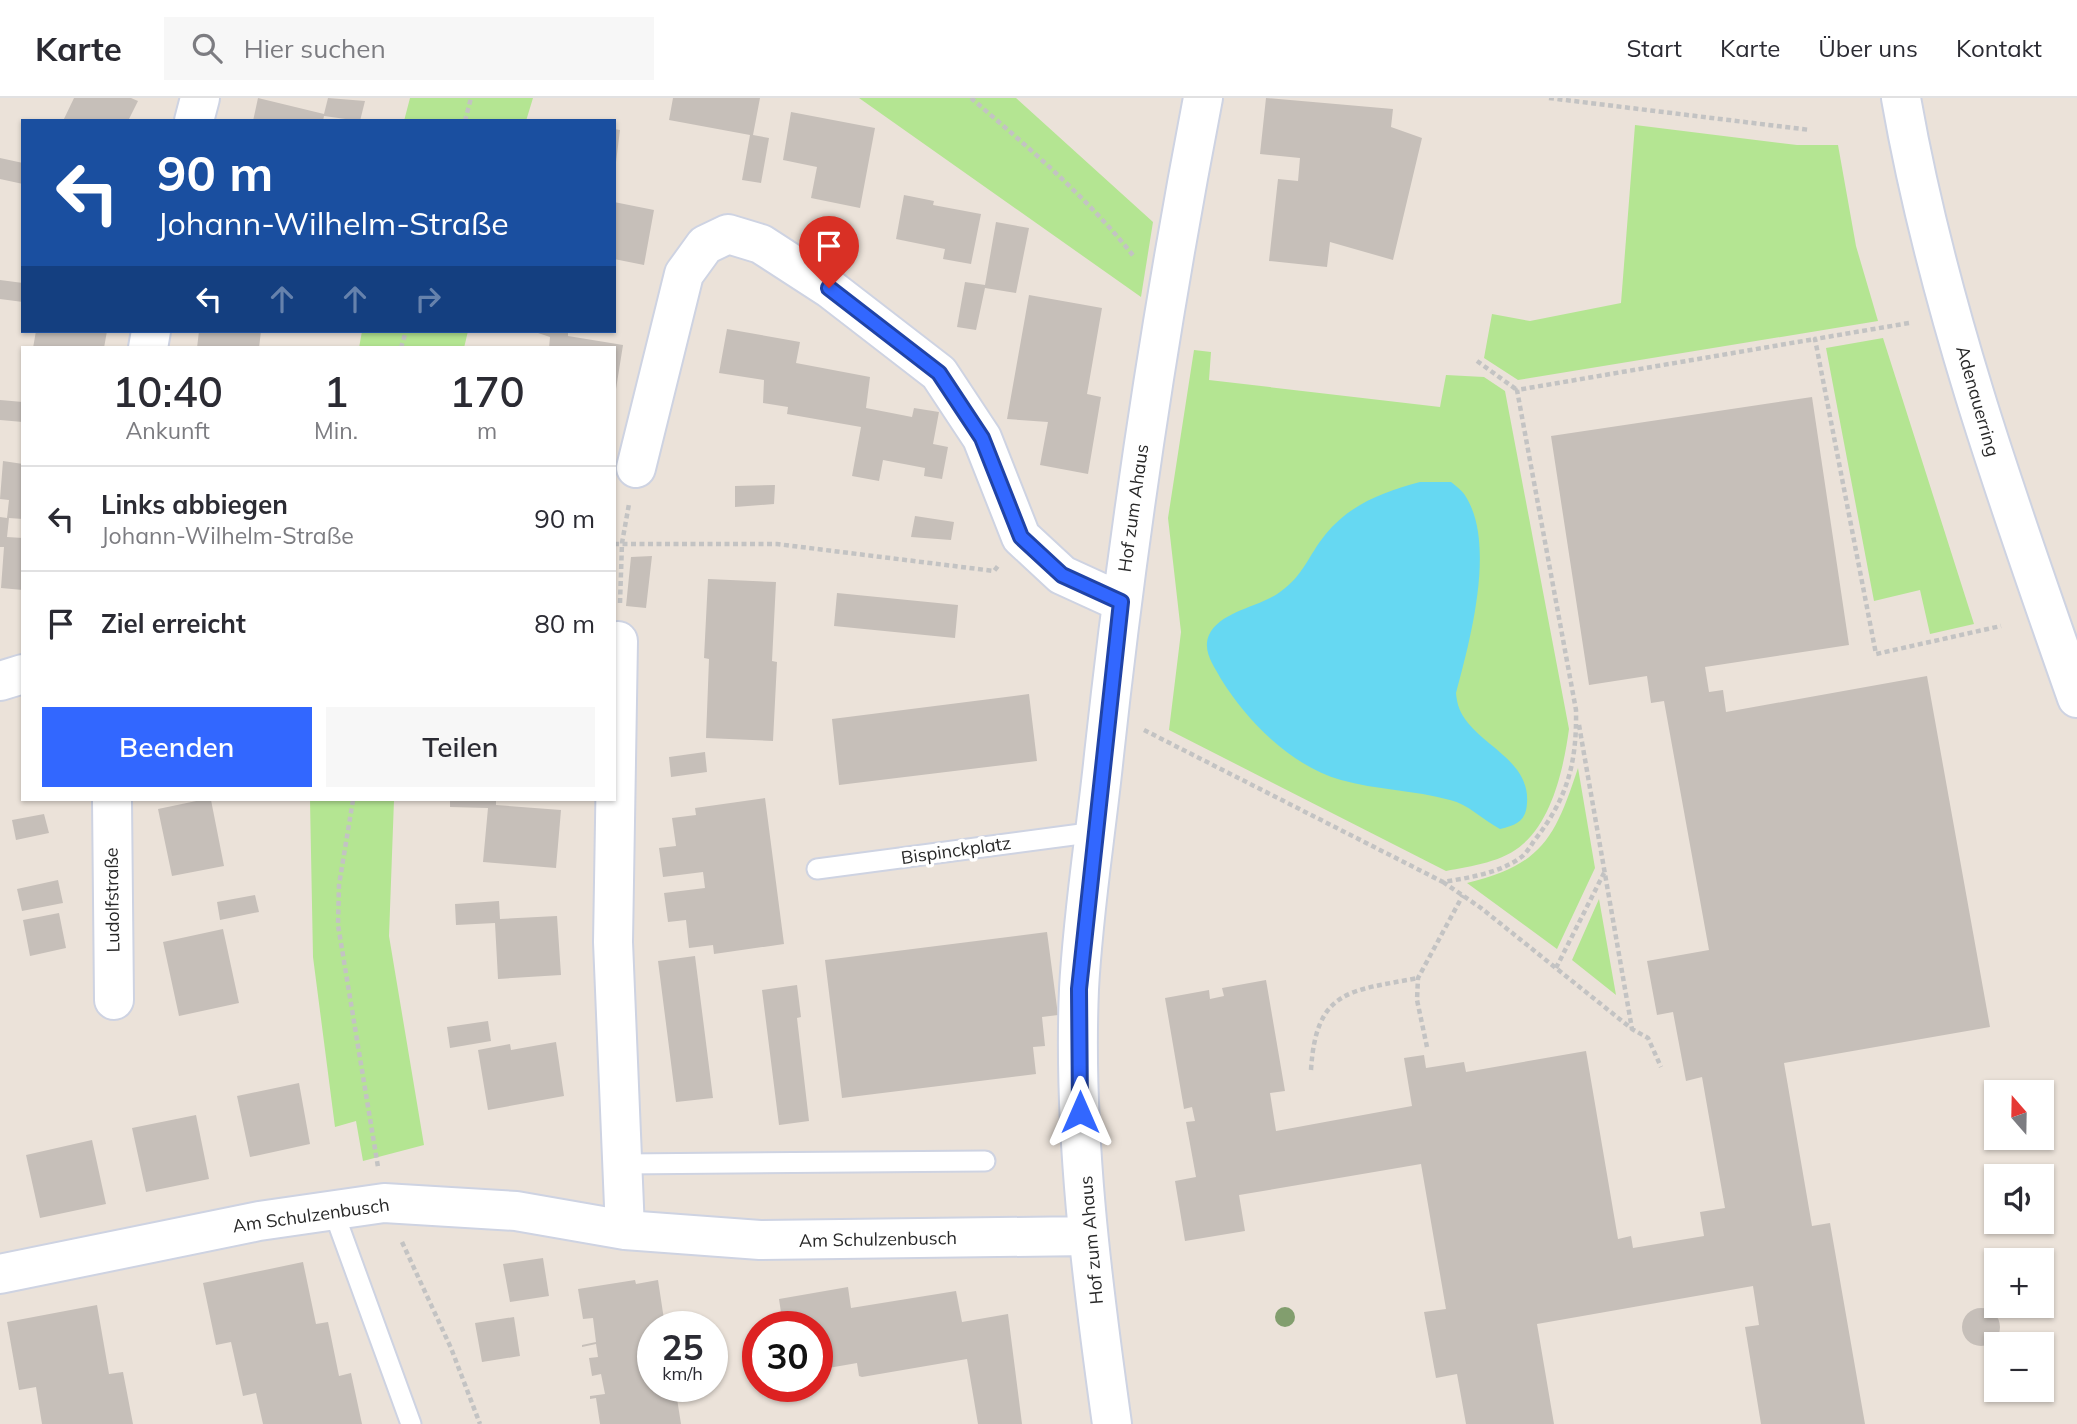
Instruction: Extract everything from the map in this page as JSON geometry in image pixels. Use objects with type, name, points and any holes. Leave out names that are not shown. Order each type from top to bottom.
[{"type":"street","points":[[195,119],[200,98]]},
{"type":"street","name":"Hof zum Ahaus","points":[[1112,1424],[1088,1236],[1080,1112],[1079,989],[1121,602],[1168,279],[1203,98]]},
{"type":"street","name":"Adenauerring","points":[[1901,98],[1914,172],[1983,426],[2077,698]]},
{"type":"street","points":[[636,468],[684,274],[705,246],[728,234],[761,244],[829,288],[939,373],[982,438],[1021,537],[1062,575],[1121,602]]},
{"type":"street","points":[[616,761],[618,641]]},
{"type":"street","points":[[0,681],[21,675]]},
{"type":"street","name":"Ludolfstraße","points":[[112,801],[114,999]]},
{"type":"street","points":[[615,801],[613,942],[625,1230]]},
{"type":"street","name":"Am Schulzenbusch","points":[[0,1274],[176,1236],[384,1203],[516,1211],[625,1230],[760,1240],[1088,1236]]},
{"type":"lane","name":"Bispinckplatz","points":[[817,869],[1096,832]]},
{"type":"lane","points":[[623,1164],[985,1161]]},
{"type":"lane","points":[[333,1210],[411,1424]]},
{"type":"path","points":[[466,119],[471,98]]},
{"type":"path","points":[[971,98],[1035,153],[1090,207],[1148,275],[1168,279]]},
{"type":"path","points":[[1549,98],[1810,130]]},
{"type":"path","points":[[1517,390],[1909,323]]},
{"type":"path","points":[[1815,339],[1876,654],[2001,626]]},
{"type":"path","points":[[1476,361],[1517,390],[1632,1029]]},
{"type":"path","points":[[618,641],[622,543],[636,468]]},
{"type":"path","points":[[616,544],[776,544],[994,571],[1021,537]]},
{"type":"path","points":[[1443,882],[1498,869],[1522,857],[1552,820],[1572,767],[1576,743],[1576,710]]},
{"type":"path","points":[[1109,712],[1443,882],[1632,1029],[1648,1038],[1661,1067]]},
{"type":"path","points":[[354,801],[340,885],[338,925],[384,1203],[452,1348],[480,1424]]},
{"type":"path","points":[[1556,968],[1605,872]]},
{"type":"path","points":[[1427,1048],[1417,1000],[1418,978],[1463,895]]},
{"type":"path","points":[[1311,1070],[1313,1039],[1327,1009],[1349,991],[1418,978]]},
{"type":"green space","points":[[410,98],[533,98],[527,119],[405,119]]},
{"type":"green space","points":[[859,98],[1016,98],[1153,222],[1141,297]]},
{"type":"green space","points":[[1635,125],[1797,145],[1838,145],[1856,246],[1878,321],[1518,380],[1484,358],[1492,314],[1530,321],[1621,303]]},
{"type":"green space","points":[[362,333],[468,333],[464,346],[359,346]]},
{"type":"green space","points":[[1883,338],[1974,624],[1930,634],[1920,590],[1874,601],[1826,348]]},
{"type":"green space","points":[[1194,350],[1211,352],[1209,380],[1440,407],[1446,375],[1484,377],[1505,391],[1569,729],[1560,775],[1549,806],[1533,833],[1515,850],[1487,862],[1446,871],[1169,730],[1181,632],[1168,518]]},
{"type":"green space","points":[[1578,768],[1595,868],[1557,949],[1467,883],[1513,867],[1542,845],[1562,813]]},
{"type":"green space","points":[[310,801],[394,801],[389,936],[424,1145],[363,1161],[356,1121],[335,1127],[313,957]]},
{"type":"green space","points":[[1599,899],[1616,995],[1572,960]]},
{"type":"water","points":[[1420,482],[1451,482],[1465,495],[1475,517],[1480,566],[1478,593],[1456,693],[1459,709],[1465,719],[1515,767],[1526,789],[1525,814],[1516,824],[1500,829],[1457,802],[1341,780],[1305,764],[1257,726],[1221,679],[1208,653],[1207,641],[1214,627],[1231,615],[1272,597],[1288,586],[1325,535],[1345,515],[1380,495]]},
{"type":"building","points":[[74,98],[131,98],[138,101],[129,119],[64,119]]},
{"type":"building","points":[[258,98],[324,114],[328,98],[365,101],[360,119],[324,116],[323,119],[253,119]]},
{"type":"building","points":[[673,98],[760,98],[753,135],[769,138],[761,183],[742,180],[750,135],[669,120]]},
{"type":"building","points":[[1266,98],[1393,109],[1391,127],[1422,138],[1393,260],[1330,242],[1327,267],[1269,261],[1278,179],[1298,181],[1300,158],[1260,154]]},
{"type":"building","points":[[791,112],[875,128],[860,208],[811,198],[817,167],[783,160]]},
{"type":"building","points":[[616,129],[620,130],[616,162]]},
{"type":"building","points":[[0,158],[21,163],[21,184],[0,179]]},
{"type":"building","points":[[904,195],[934,201],[933,205],[981,214],[971,264],[943,259],[945,249],[896,239]]},
{"type":"building","points":[[616,202],[654,210],[644,265],[616,259]]},
{"type":"building","points":[[996,222],[1029,228],[1016,293],[985,288],[976,330],[957,327],[965,282],[985,285]]},
{"type":"building","points":[[0,280],[21,283],[21,302],[0,299]]},
{"type":"building","points":[[1029,295],[1102,308],[1087,394],[1101,397],[1088,474],[1040,465],[1048,422],[1007,419]]},
{"type":"building","points":[[727,329],[800,342],[796,363],[870,377],[866,408],[912,417],[914,408],[939,412],[933,444],[948,447],[942,479],[924,476],[925,468],[883,460],[879,481],[852,476],[861,427],[787,414],[788,407],[763,403],[764,380],[719,373]]},
{"type":"building","points":[[36,333],[107,333],[104,346],[33,346]]},
{"type":"building","points":[[199,333],[261,333],[259,346],[197,346]]},
{"type":"building","points":[[538,333],[568,333],[568,336],[623,345],[616,389],[616,346],[549,346],[550,337]]},
{"type":"building","points":[[1812,397],[1849,645],[1705,667],[1709,692],[1723,690],[1726,712],[1927,676],[1990,1027],[1784,1063],[1812,1226],[1830,1223],[1865,1424],[1761,1424],[1745,1327],[1759,1325],[1753,1286],[1537,1324],[1554,1424],[1466,1424],[1457,1374],[1436,1378],[1424,1312],[1446,1309],[1421,1164],[1239,1195],[1245,1231],[1185,1241],[1175,1181],[1196,1177],[1186,1122],[1195,1121],[1192,1107],[1184,1109],[1165,998],[1209,990],[1210,999],[1224,996],[1222,988],[1266,980],[1285,1091],[1270,1093],[1276,1131],[1412,1106],[1404,1058],[1424,1055],[1426,1068],[1464,1062],[1466,1072],[1586,1051],[1618,1239],[1631,1236],[1633,1248],[1704,1236],[1700,1212],[1725,1208],[1702,1077],[1686,1081],[1673,1012],[1657,1015],[1647,961],[1709,950],[1664,701],[1651,703],[1647,676],[1589,685],[1551,436]]},
{"type":"building","points":[[0,400],[21,402],[21,422],[0,420]]},
{"type":"building","points":[[3,461],[21,464],[21,519],[9,518],[7,537],[21,538],[21,590],[1,588],[4,547],[0,547],[0,517],[7,518],[9,500],[0,499]]},
{"type":"building","points":[[775,485],[774,504],[735,507],[735,486]]},
{"type":"building","points":[[915,516],[954,522],[951,540],[911,537]]},
{"type":"building","points":[[652,556],[646,608],[626,606],[631,557]]},
{"type":"building","points":[[708,579],[776,582],[772,661],[777,662],[773,741],[706,738],[709,659],[704,658]]},
{"type":"building","points":[[837,593],[958,605],[955,638],[834,626]]},
{"type":"building","points":[[1029,694],[1037,761],[839,785],[832,719]]},
{"type":"building","points":[[705,752],[707,772],[671,777],[669,757]]},
{"type":"building","points":[[765,798],[784,944],[714,954],[713,945],[689,948],[686,920],[668,922],[664,893],[705,888],[703,872],[663,877],[659,848],[676,846],[672,818],[696,815],[695,808]]},
{"type":"building","points":[[196,801],[211,801],[224,866],[172,876],[158,809]]},
{"type":"building","points":[[450,801],[496,801],[496,805],[561,810],[556,868],[483,862],[488,808],[450,807]]},
{"type":"building","points":[[44,814],[49,833],[16,840],[12,820]]},
{"type":"building","points":[[58,880],[63,903],[22,911],[17,889]]},
{"type":"building","points":[[255,895],[259,912],[220,920],[217,902]]},
{"type":"building","points":[[499,901],[500,919],[557,916],[561,975],[498,979],[495,923],[456,925],[455,904]]},
{"type":"building","points":[[59,913],[66,948],[30,956],[23,920]]},
{"type":"building","points":[[223,929],[239,1003],[179,1016],[163,942]]},
{"type":"building","points":[[1047,932],[1058,1015],[1042,1017],[1045,1046],[1033,1047],[1036,1074],[842,1098],[825,960]]},
{"type":"building","points":[[695,956],[713,1098],[676,1102],[658,961]]},
{"type":"building","points":[[797,985],[801,1017],[797,1018],[809,1121],[779,1125],[762,990]]},
{"type":"building","points":[[488,1021],[491,1041],[450,1048],[447,1027]]},
{"type":"building","points":[[556,1042],[564,1096],[488,1110],[478,1050],[510,1044],[511,1050]]},
{"type":"building","points":[[299,1083],[310,1144],[250,1157],[237,1096]]},
{"type":"building","points":[[196,1115],[209,1179],[146,1192],[132,1128]]},
{"type":"building","points":[[92,1140],[106,1204],[40,1218],[26,1155]]},
{"type":"building","points":[[543,1258],[549,1296],[510,1302],[503,1264]]},
{"type":"building","points":[[303,1262],[316,1324],[328,1322],[339,1376],[351,1373],[362,1424],[263,1424],[256,1393],[243,1396],[231,1342],[216,1345],[203,1283]]},
{"type":"building","points":[[635,1280],[636,1284],[658,1280],[663,1311],[637,1311],[637,1402],[678,1402],[681,1424],[600,1424],[596,1398],[590,1399],[590,1396],[605,1394],[601,1374],[592,1376],[589,1358],[598,1357],[596,1344],[582,1347],[596,1342],[593,1318],[583,1319],[578,1289]]},
{"type":"building","points":[[848,1287],[851,1308],[956,1291],[962,1322],[1008,1314],[1022,1424],[978,1424],[967,1359],[862,1377],[859,1376],[857,1363],[833,1367],[833,1311],[781,1311],[779,1299]]},
{"type":"building","points":[[97,1305],[109,1374],[123,1372],[133,1424],[42,1424],[36,1387],[19,1390],[7,1322]]},
{"type":"building","points":[[1984,1308],[1984,1318],[1999,1320],[1999,1332],[1984,1332],[1984,1346],[1974,1345],[1967,1341],[1963,1334],[1963,1320],[1967,1313],[1974,1309]]},
{"type":"building","points":[[514,1317],[520,1356],[482,1362],[475,1323]]},
{"type":"route","points":[[829,288],[939,373],[982,438],[1001,493],[1021,537],[1062,575],[1121,602],[1079,989],[1080,1112]]}]
